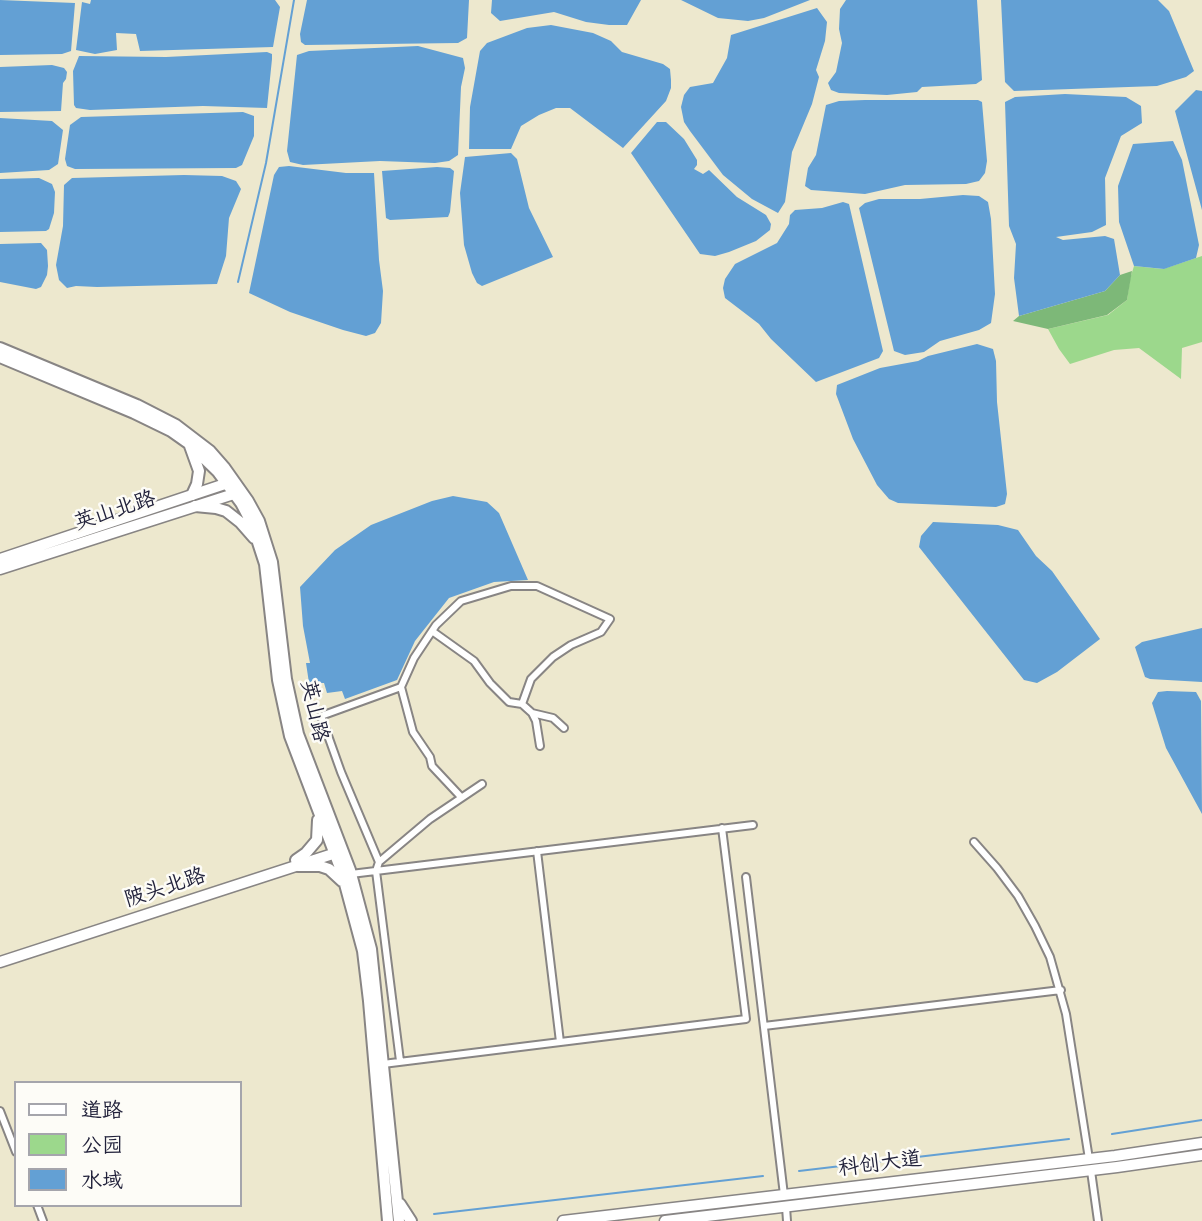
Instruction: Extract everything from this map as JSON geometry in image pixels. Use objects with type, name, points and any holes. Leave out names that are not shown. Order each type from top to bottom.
[{"type":"main road","name":"英山路","points":[[0,348],[157,414],[193,437],[210,451],[259,521],[272,562],[286,679],[298,734],[338,849],[363,951],[388,1221]]},
{"type":"main road","name":"英山路","points":[[0,357],[153,421],[188,443],[231,482]]},
{"type":"main road","points":[[188,443],[199,471],[193,501],[226,511],[240,522],[259,544]]},
{"type":"main road","name":"英山北路","points":[[0,569],[193,501],[231,482]]},
{"type":"main road","name":"英山路","points":[[239,493],[259,544],[268,584],[283,707],[296,756],[316,807],[351,874],[370,949],[400,1221]]},
{"type":"main road","name":"英山北路","points":[[0,559],[193,501],[239,493]]},
{"type":"main road","points":[[297,863],[317,840],[319,827],[316,807]]},
{"type":"main road","name":"陂头北路","points":[[0,962],[338,849]]},
{"type":"main road","points":[[297,863],[329,869],[341,879],[348,892]]},
{"type":"main road","name":"陂头北路","points":[[0,956],[297,863]]},
{"type":"main road","name":"科创大道","points":[[563,1221],[1089,1159],[1202,1143]]},
{"type":"main road","name":"科创大道","points":[[665,1221],[1091,1171],[1202,1155]]},
{"type":"main road","points":[[379,1221],[384,1188]]},
{"type":"main road","points":[[396,1195],[411,1221]]},
{"type":"street","points":[[461,797],[432,766],[430,757],[413,732],[401,687],[414,658],[432,631],[461,601],[511,586],[537,586],[610,619],[601,632],[571,645],[553,657],[531,679],[522,704]]},
{"type":"street","points":[[432,631],[474,661],[509,702],[522,704],[532,713],[540,746]]},
{"type":"street","points":[[379,862],[321,716],[401,687]]},
{"type":"street","points":[[532,713],[553,718],[564,727]]},
{"type":"street","points":[[400,1061],[376,871],[379,862],[430,819],[482,784]]},
{"type":"street","points":[[351,874],[753,825]]},
{"type":"street","points":[[383,1063],[746,1018],[722,828]]},
{"type":"street","points":[[974,842],[997,868],[1027,910],[1046,949],[1061,990],[1089,1159]]},
{"type":"street","points":[[537,851],[561,1042]]},
{"type":"street","points":[[746,877],[784,1195]]},
{"type":"street","points":[[764,1026],[1061,990]]},
{"type":"street","points":[[0,1111],[14,1147]]},
{"type":"street","points":[[1091,1171],[1098,1221]]},
{"type":"street","points":[[786,1207],[788,1221]]},
{"type":"green space","points":[[1202,256],[1202,342],[1182,348],[1181,379],[1139,348],[1114,350],[1070,364],[1059,349],[1048,329],[1108,315],[1127,300],[1134,266],[1163,269]]},
{"type":"green space","points":[[1132,271],[1127,300],[1107,315],[1048,329],[1013,321],[1019,316],[1105,291],[1120,275]]},
{"type":"water","points":[[0,0],[75,3],[71,51],[62,54],[0,55]]},
{"type":"water","points":[[91,0],[275,0],[280,7],[273,47],[140,51],[136,34],[116,33],[117,50],[95,54],[76,50],[82,2],[90,4]]},
{"type":"water","points":[[307,0],[469,0],[467,38],[458,43],[305,45],[301,42],[300,34]]},
{"type":"water","points":[[492,0],[641,0],[627,25],[609,25],[586,22],[554,12],[500,21],[491,13]]},
{"type":"water","points":[[681,0],[810,0],[764,18],[748,21],[718,18]]},
{"type":"water","points":[[846,0],[977,0],[982,80],[976,84],[922,87],[917,92],[887,95],[839,93],[831,90],[828,83],[836,72],[842,43],[839,29],[840,9]]},
{"type":"water","points":[[1001,0],[1158,0],[1169,11],[1194,71],[1186,77],[1157,86],[1014,91],[1005,82]]},
{"type":"water","points":[[817,8],[827,22],[825,41],[816,70],[819,77],[812,104],[792,152],[785,202],[778,213],[752,199],[723,175],[684,122],[681,107],[684,95],[690,87],[713,83],[727,58],[731,35]]},
{"type":"water","points":[[551,25],[593,33],[611,41],[622,52],[663,64],[670,69],[671,80],[666,101],[623,148],[570,108],[556,108],[521,126],[511,149],[469,149],[470,107],[480,51],[487,43],[527,28]]},
{"type":"water","points":[[418,46],[463,58],[465,68],[461,87],[458,155],[449,161],[435,163],[380,161],[303,165],[290,162],[287,151],[297,55],[309,51]]},
{"type":"water","points":[[267,52],[272,54],[272,59],[267,108],[203,106],[90,110],[76,108],[74,105],[73,71],[79,56],[166,57]]},
{"type":"water","points":[[52,65],[64,68],[67,72],[63,83],[61,111],[0,112],[0,67]]},
{"type":"water","points":[[1196,90],[1202,91],[1202,210],[1175,111]]},
{"type":"water","points":[[1065,94],[1126,97],[1141,106],[1142,123],[1121,136],[1105,178],[1106,225],[1092,232],[1056,237],[1063,240],[1105,236],[1114,239],[1120,275],[1105,291],[1019,316],[1014,278],[1016,244],[1009,226],[1005,102],[1015,97]]},
{"type":"water","points":[[839,101],[982,102],[987,161],[985,173],[979,181],[966,184],[905,185],[865,194],[811,190],[805,186],[808,168],[816,155],[826,105]]},
{"type":"water","points":[[243,112],[254,116],[254,136],[242,165],[236,168],[75,169],[67,166],[65,159],[70,125],[81,117]]},
{"type":"water","points":[[0,118],[52,121],[63,130],[58,164],[49,170],[0,173]]},
{"type":"water","points":[[657,122],[666,122],[684,139],[697,160],[694,169],[703,174],[709,170],[737,197],[766,215],[771,224],[770,230],[756,241],[729,252],[715,256],[700,254],[631,153]]},
{"type":"water","points":[[1173,141],[1182,160],[1199,245],[1196,258],[1164,269],[1134,266],[1119,222],[1118,186],[1133,144]]},
{"type":"water","points":[[511,153],[517,159],[529,208],[553,257],[482,286],[477,283],[472,273],[464,245],[460,193],[465,157]]},
{"type":"water","points":[[279,167],[346,173],[374,173],[383,291],[381,323],[375,333],[366,336],[343,330],[290,312],[249,293],[274,175]]},
{"type":"water","points":[[437,167],[454,171],[448,217],[386,218],[382,171]]},
{"type":"water","points":[[222,176],[236,181],[241,189],[229,218],[226,256],[217,284],[67,288],[59,280],[56,265],[63,226],[64,185],[72,178]]},
{"type":"water","points":[[39,178],[52,184],[55,192],[54,213],[49,229],[0,232],[0,179]]},
{"type":"water","points":[[979,196],[988,202],[995,294],[991,323],[979,330],[940,341],[924,352],[905,355],[894,351],[859,208],[879,199]]},
{"type":"water","points":[[843,202],[849,204],[883,351],[879,358],[816,382],[759,324],[725,298],[723,288],[725,279],[735,264],[777,243],[795,210],[822,208]]},
{"type":"water","points":[[41,243],[47,250],[48,266],[41,287],[36,289],[0,282],[0,244]]},
{"type":"water","points":[[977,344],[993,349],[996,361],[997,402],[1007,494],[1005,504],[996,507],[898,503],[889,499],[877,485],[853,439],[836,394],[837,385],[880,368],[918,361]]},
{"type":"water","points":[[453,496],[487,502],[499,513],[528,580],[494,582],[449,598],[415,641],[397,680],[345,699],[342,691],[327,693],[324,683],[309,683],[306,663],[310,663],[303,626],[300,587],[335,550],[371,525],[432,501]]},
{"type":"water","points":[[933,522],[998,525],[1018,530],[1036,556],[1052,571],[1100,639],[1057,672],[1037,683],[1024,680],[919,547],[921,536]]},
{"type":"water","points":[[1202,628],[1202,682],[1145,677],[1135,647],[1142,642]]},
{"type":"water","points":[[1158,692],[1196,692],[1201,701],[1202,814],[1166,748],[1152,703]]},
{"type":"waterway","points":[[238,282],[266,163],[294,0]]},
{"type":"waterway","points":[[1112,1134],[1202,1120]]},
{"type":"waterway","points":[[799,1171],[1069,1139]]},
{"type":"waterway","points":[[434,1214],[763,1176]]}]
